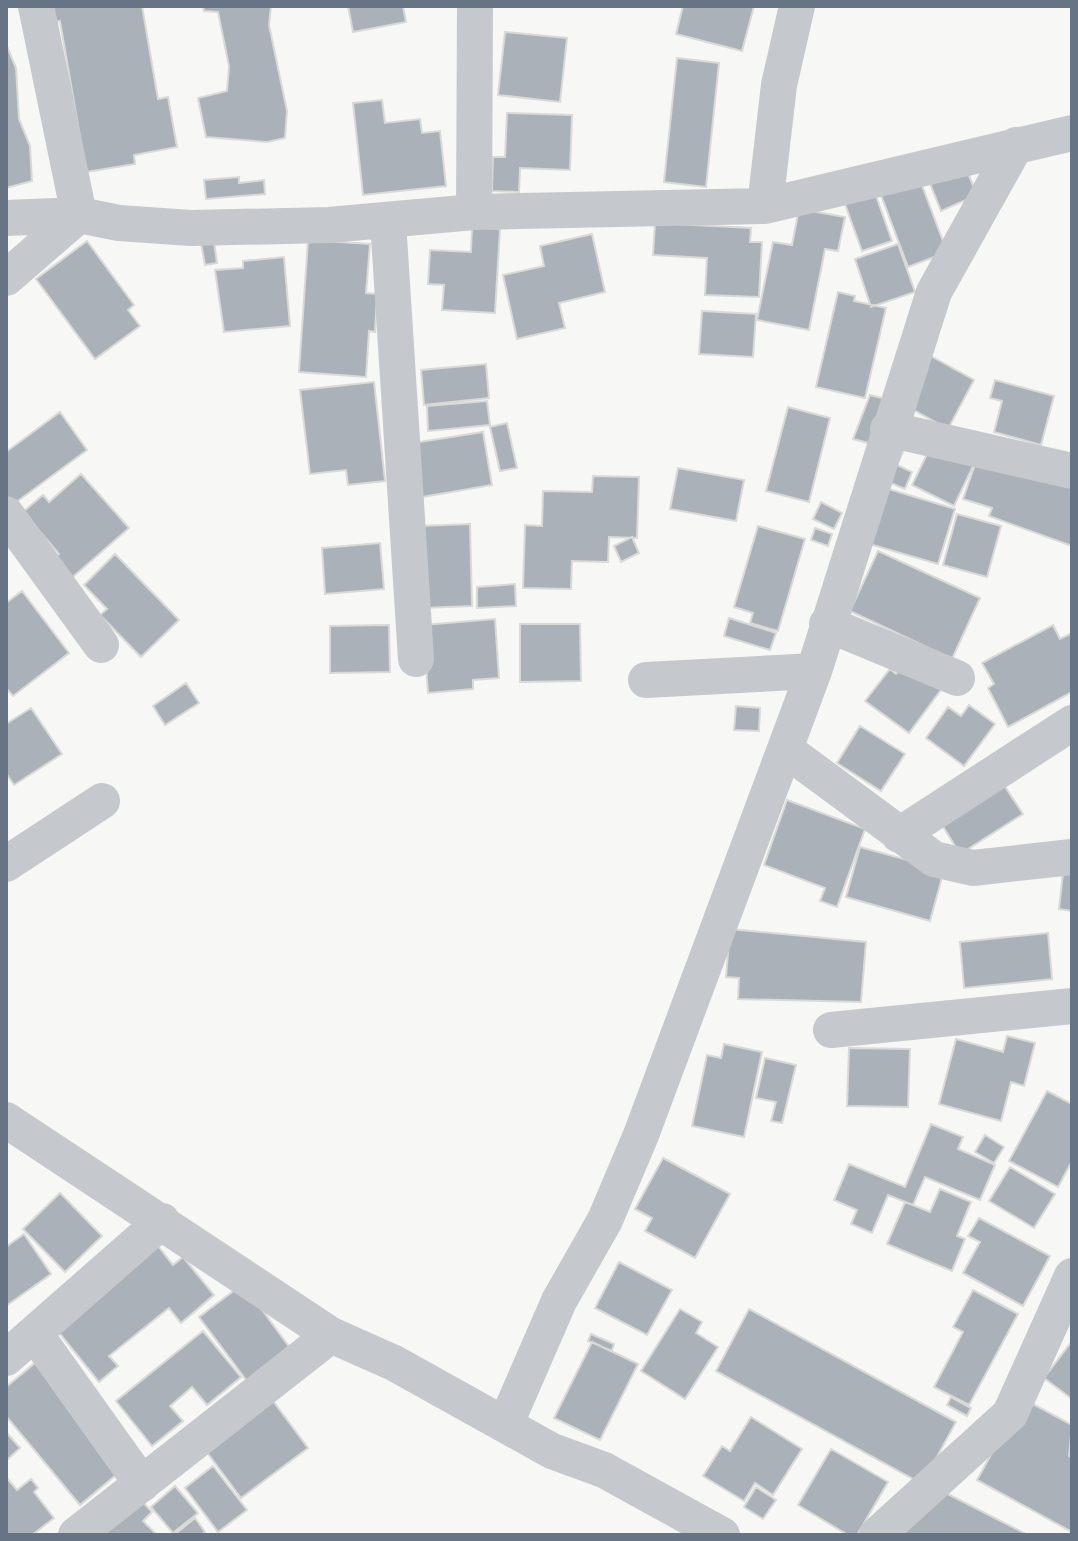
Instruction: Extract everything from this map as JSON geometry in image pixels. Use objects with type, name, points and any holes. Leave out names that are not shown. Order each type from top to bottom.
[{"type":"street","points":[[36,6],[79,215]]},
{"type":"street","points":[[474,212],[475,6]]},
{"type":"street","points":[[765,206],[779,85],[797,6]]},
{"type":"street","points":[[6,218],[79,215],[119,223],[191,228],[388,221],[474,212],[765,206],[1072,133]]},
{"type":"street","points":[[506,1423],[559,1301],[605,1220],[623,1178],[786,750],[934,292],[1016,145]]},
{"type":"street","points":[[6,278],[79,215]]},
{"type":"street","points":[[388,221],[416,659]]},
{"type":"street","points":[[888,429],[1072,471]]},
{"type":"street","points":[[6,514],[101,645]]},
{"type":"street","points":[[827,624],[957,678]]},
{"type":"street","points":[[646,680],[814,671]]},
{"type":"street","points":[[899,835],[1072,723]]},
{"type":"street","points":[[786,750],[934,859],[953,866],[973,868],[1072,857]]},
{"type":"street","points":[[6,864],[102,801]]},
{"type":"street","points":[[831,1030],[1072,1006]]},
{"type":"street","points":[[6,1120],[331,1335],[394,1363],[552,1451],[604,1470],[722,1535]]},
{"type":"street","points":[[6,1358],[162,1221]]},
{"type":"street","points":[[877,1535],[1010,1414],[1072,1276]]},
{"type":"street","points":[[35,1334],[142,1484]]},
{"type":"street","points":[[76,1535],[331,1335]]},
{"type":"building","points":[[46,6],[142,6],[158,99],[168,97],[177,147],[134,155],[135,164],[86,172],[60,21],[49,23]]},
{"type":"building","points":[[203,6],[271,6],[269,25],[287,111],[285,138],[267,142],[206,137],[198,98],[227,91],[229,66],[218,12],[204,11]]},
{"type":"building","points":[[348,6],[403,6],[406,22],[353,32]]},
{"type":"building","points":[[683,6],[754,6],[742,51],[676,34]]},
{"type":"building","points":[[505,32],[567,38],[560,102],[498,95]]},
{"type":"building","points":[[6,44],[16,68],[19,119],[30,146],[32,181],[6,188]]},
{"type":"building","points":[[677,58],[719,63],[706,187],[664,182]]},
{"type":"building","points":[[382,100],[385,123],[420,119],[422,133],[440,131],[446,186],[363,195],[353,103]]},
{"type":"building","points":[[507,113],[572,115],[570,170],[520,168],[519,192],[492,191],[493,157],[505,157]]},
{"type":"building","points":[[965,166],[977,195],[941,211],[929,181]]},
{"type":"building","points":[[239,177],[239,183],[264,180],[265,194],[206,199],[204,180]]},
{"type":"building","points":[[920,180],[947,252],[908,267],[881,195]]},
{"type":"building","points":[[875,193],[892,241],[862,251],[845,204]]},
{"type":"building","points":[[799,209],[845,217],[838,251],[825,249],[809,330],[757,320],[773,242],[792,245]]},
{"type":"building","points":[[655,223],[751,228],[750,242],[762,242],[759,297],[705,295],[707,258],[653,255]]},
{"type":"building","points":[[472,227],[500,229],[495,313],[442,310],[444,285],[428,284],[430,250],[471,252]]},
{"type":"building","points":[[592,234],[605,292],[559,303],[565,328],[517,339],[503,275],[544,266],[540,246]]},
{"type":"building","points":[[308,240],[370,244],[366,293],[377,294],[375,332],[369,331],[366,377],[299,372]]},
{"type":"building","points":[[87,241],[134,305],[128,310],[140,326],[95,359],[36,279]]},
{"type":"building","points":[[214,241],[217,263],[205,265],[201,243]]},
{"type":"building","points":[[898,244],[915,292],[871,307],[855,259]]},
{"type":"building","points":[[284,257],[290,326],[224,332],[215,270],[243,268],[243,261]]},
{"type":"building","points":[[838,292],[855,296],[854,301],[886,308],[865,398],[816,387]]},
{"type":"building","points":[[702,311],[756,314],[753,357],[699,354]]},
{"type":"building","points":[[929,355],[974,380],[948,429],[903,404]]},
{"type":"building","points":[[486,364],[489,398],[424,405],[421,370]]},
{"type":"building","points":[[995,380],[1054,396],[1041,445],[994,432],[1002,401],[990,398]]},
{"type":"building","points":[[374,382],[385,481],[348,485],[346,470],[310,474],[300,390]]},
{"type":"building","points":[[870,395],[889,400],[876,445],[853,439]]},
{"type":"building","points":[[487,401],[490,425],[428,431],[427,406]]},
{"type":"building","points":[[788,407],[830,418],[809,502],[766,491]]},
{"type":"building","points":[[60,412],[87,450],[11,506],[6,500],[6,452]]},
{"type":"building","points":[[507,423],[517,468],[500,471],[490,427]]},
{"type":"building","points":[[483,432],[492,485],[422,497],[413,443]]},
{"type":"building","points":[[933,442],[975,462],[954,506],[912,485]]},
{"type":"building","points":[[907,443],[897,465],[912,472],[905,489],[881,479]]},
{"type":"building","points":[[979,453],[1072,486],[1072,546],[989,516],[992,508],[963,499]]},
{"type":"building","points":[[678,468],[744,480],[736,521],[670,509]]},
{"type":"building","points":[[81,474],[129,528],[68,581],[51,561],[59,554],[23,512],[43,495],[49,502]]},
{"type":"building","points":[[593,476],[639,477],[637,538],[609,537],[608,562],[572,561],[571,589],[523,588],[525,525],[542,526],[543,491],[592,492]]},
{"type":"building","points":[[882,487],[955,509],[938,564],[866,543]]},
{"type":"building","points":[[821,502],[842,513],[834,529],[813,519]]},
{"type":"building","points":[[957,514],[1001,526],[987,577],[943,565]]},
{"type":"building","points":[[470,524],[472,606],[422,608],[419,526]]},
{"type":"building","points":[[758,526],[805,539],[778,631],[750,623],[753,613],[734,607]]},
{"type":"building","points":[[815,528],[832,534],[828,546],[811,540]]},
{"type":"building","points":[[632,537],[639,553],[621,562],[614,546]]},
{"type":"building","points":[[380,543],[384,589],[325,594],[322,548]]},
{"type":"building","points":[[878,551],[980,598],[952,659],[850,611]]},
{"type":"building","points":[[115,554],[179,620],[141,657],[100,615],[107,609],[84,585]]},
{"type":"building","points":[[515,584],[516,606],[477,608],[477,587]]},
{"type":"building","points":[[22,591],[69,653],[13,696],[6,688],[6,603]]},
{"type":"building","points":[[729,618],[776,633],[770,650],[724,636]]},
{"type":"building","points":[[495,619],[499,678],[473,680],[473,689],[428,693],[423,625]]},
{"type":"building","points":[[520,624],[580,624],[581,681],[520,682]]},
{"type":"building","points":[[389,625],[390,672],[330,673],[330,626]]},
{"type":"building","points":[[1053,625],[1060,639],[1072,633],[1072,692],[1008,727],[988,688],[994,684],[982,663]]},
{"type":"building","points":[[906,660],[943,687],[909,733],[865,701],[890,669],[896,674]]},
{"type":"building","points":[[186,683],[199,703],[165,725],[153,706]]},
{"type":"building","points":[[969,705],[995,724],[964,766],[926,738],[948,707],[961,716]]},
{"type":"building","points":[[736,706],[760,708],[759,731],[734,730]]},
{"type":"building","points":[[31,708],[62,754],[14,785],[6,773],[6,724]]},
{"type":"building","points":[[860,726],[905,754],[881,791],[837,763]]},
{"type":"building","points":[[998,776],[1023,814],[960,854],[936,815]]},
{"type":"building","points":[[787,800],[865,829],[837,907],[820,901],[825,888],[764,865]]},
{"type":"building","points":[[860,847],[944,870],[930,921],[846,897]]},
{"type":"building","points":[[1064,864],[1072,865],[1072,911],[1059,909]]},
{"type":"building","points":[[730,929],[866,942],[861,1002],[738,999],[739,978],[726,977]]},
{"type":"building","points":[[1048,933],[1052,979],[964,988],[960,942]]},
{"type":"building","points":[[1007,1036],[1035,1043],[1024,1086],[1011,1082],[1001,1121],[939,1104],[956,1039],[1003,1052]]},
{"type":"building","points":[[724,1044],[762,1052],[744,1137],[692,1126],[707,1055],[721,1058]]},
{"type":"building","points":[[849,1048],[910,1049],[908,1107],[847,1106]]},
{"type":"building","points":[[765,1058],[796,1065],[782,1123],[771,1121],[776,1102],[756,1098]]},
{"type":"building","points":[[1047,1091],[1072,1104],[1072,1161],[1058,1187],[1009,1161]]},
{"type":"building","points":[[931,1124],[963,1137],[958,1149],[995,1165],[980,1200],[925,1177],[913,1205],[888,1195],[872,1233],[851,1224],[857,1210],[834,1200],[849,1164],[905,1187]]},
{"type":"building","points":[[985,1135],[1004,1147],[994,1163],[975,1152]]},
{"type":"building","points":[[663,1158],[730,1194],[695,1258],[645,1231],[652,1218],[635,1209]]},
{"type":"building","points":[[1010,1167],[1055,1194],[1034,1228],[989,1201]]},
{"type":"building","points":[[940,1189],[971,1202],[957,1236],[965,1239],[952,1271],[887,1244],[905,1202],[930,1212]]},
{"type":"building","points":[[60,1193],[102,1236],[65,1272],[23,1229]]},
{"type":"building","points":[[979,1218],[1050,1256],[1023,1306],[963,1273],[980,1242],[968,1236]]},
{"type":"building","points":[[24,1234],[51,1274],[6,1306],[6,1247]]},
{"type":"building","points":[[158,1246],[173,1265],[183,1257],[214,1295],[181,1323],[169,1308],[109,1356],[118,1366],[99,1382],[56,1329]]},
{"type":"building","points":[[619,1262],[672,1290],[647,1335],[595,1308]]},
{"type":"building","points":[[243,1284],[290,1348],[247,1381],[199,1317]]},
{"type":"building","points":[[973,1290],[1018,1314],[969,1405],[934,1387],[963,1332],[953,1327]]},
{"type":"building","points":[[680,1309],[702,1322],[696,1333],[718,1347],[685,1399],[641,1371]]},
{"type":"building","points":[[749,1309],[956,1422],[922,1484],[716,1371]]},
{"type":"building","points":[[203,1331],[241,1377],[207,1405],[192,1387],[170,1406],[183,1421],[152,1446],[116,1401]]},
{"type":"building","points":[[591,1334],[614,1344],[612,1351],[588,1341]]},
{"type":"building","points":[[1072,1341],[1072,1399],[1044,1378]]},
{"type":"building","points":[[592,1342],[638,1364],[600,1440],[554,1418]]},
{"type":"building","points":[[35,1363],[123,1469],[80,1505],[6,1416],[6,1387]]},
{"type":"building","points":[[951,1397],[971,1408],[967,1416],[947,1405]]},
{"type":"building","points":[[273,1401],[308,1448],[241,1498],[206,1451]]},
{"type":"building","points":[[1033,1404],[1072,1425],[1069,1456],[1072,1458],[1072,1532],[977,1480],[1008,1424]]},
{"type":"building","points":[[751,1417],[802,1449],[773,1495],[755,1483],[744,1501],[703,1476],[722,1446],[730,1451]]},
{"type":"building","points":[[6,1432],[20,1448],[8,1459],[6,1457]]},
{"type":"building","points":[[831,1449],[888,1482],[857,1535],[848,1535],[798,1505]]},
{"type":"building","points":[[213,1466],[247,1510],[218,1532],[185,1488]]},
{"type":"building","points":[[6,1477],[17,1490],[31,1479],[38,1488],[34,1492],[54,1518],[32,1535],[6,1535]]},
{"type":"building","points":[[175,1486],[198,1513],[173,1533],[151,1507]]},
{"type":"building","points":[[756,1487],[776,1500],[763,1519],[744,1507]]},
{"type":"building","points":[[938,1489],[1028,1535],[898,1535]]},
{"type":"building","points":[[137,1496],[152,1512],[143,1521],[157,1535],[95,1535]]},
{"type":"building","points":[[195,1518],[205,1532],[201,1535],[174,1535]]}]
